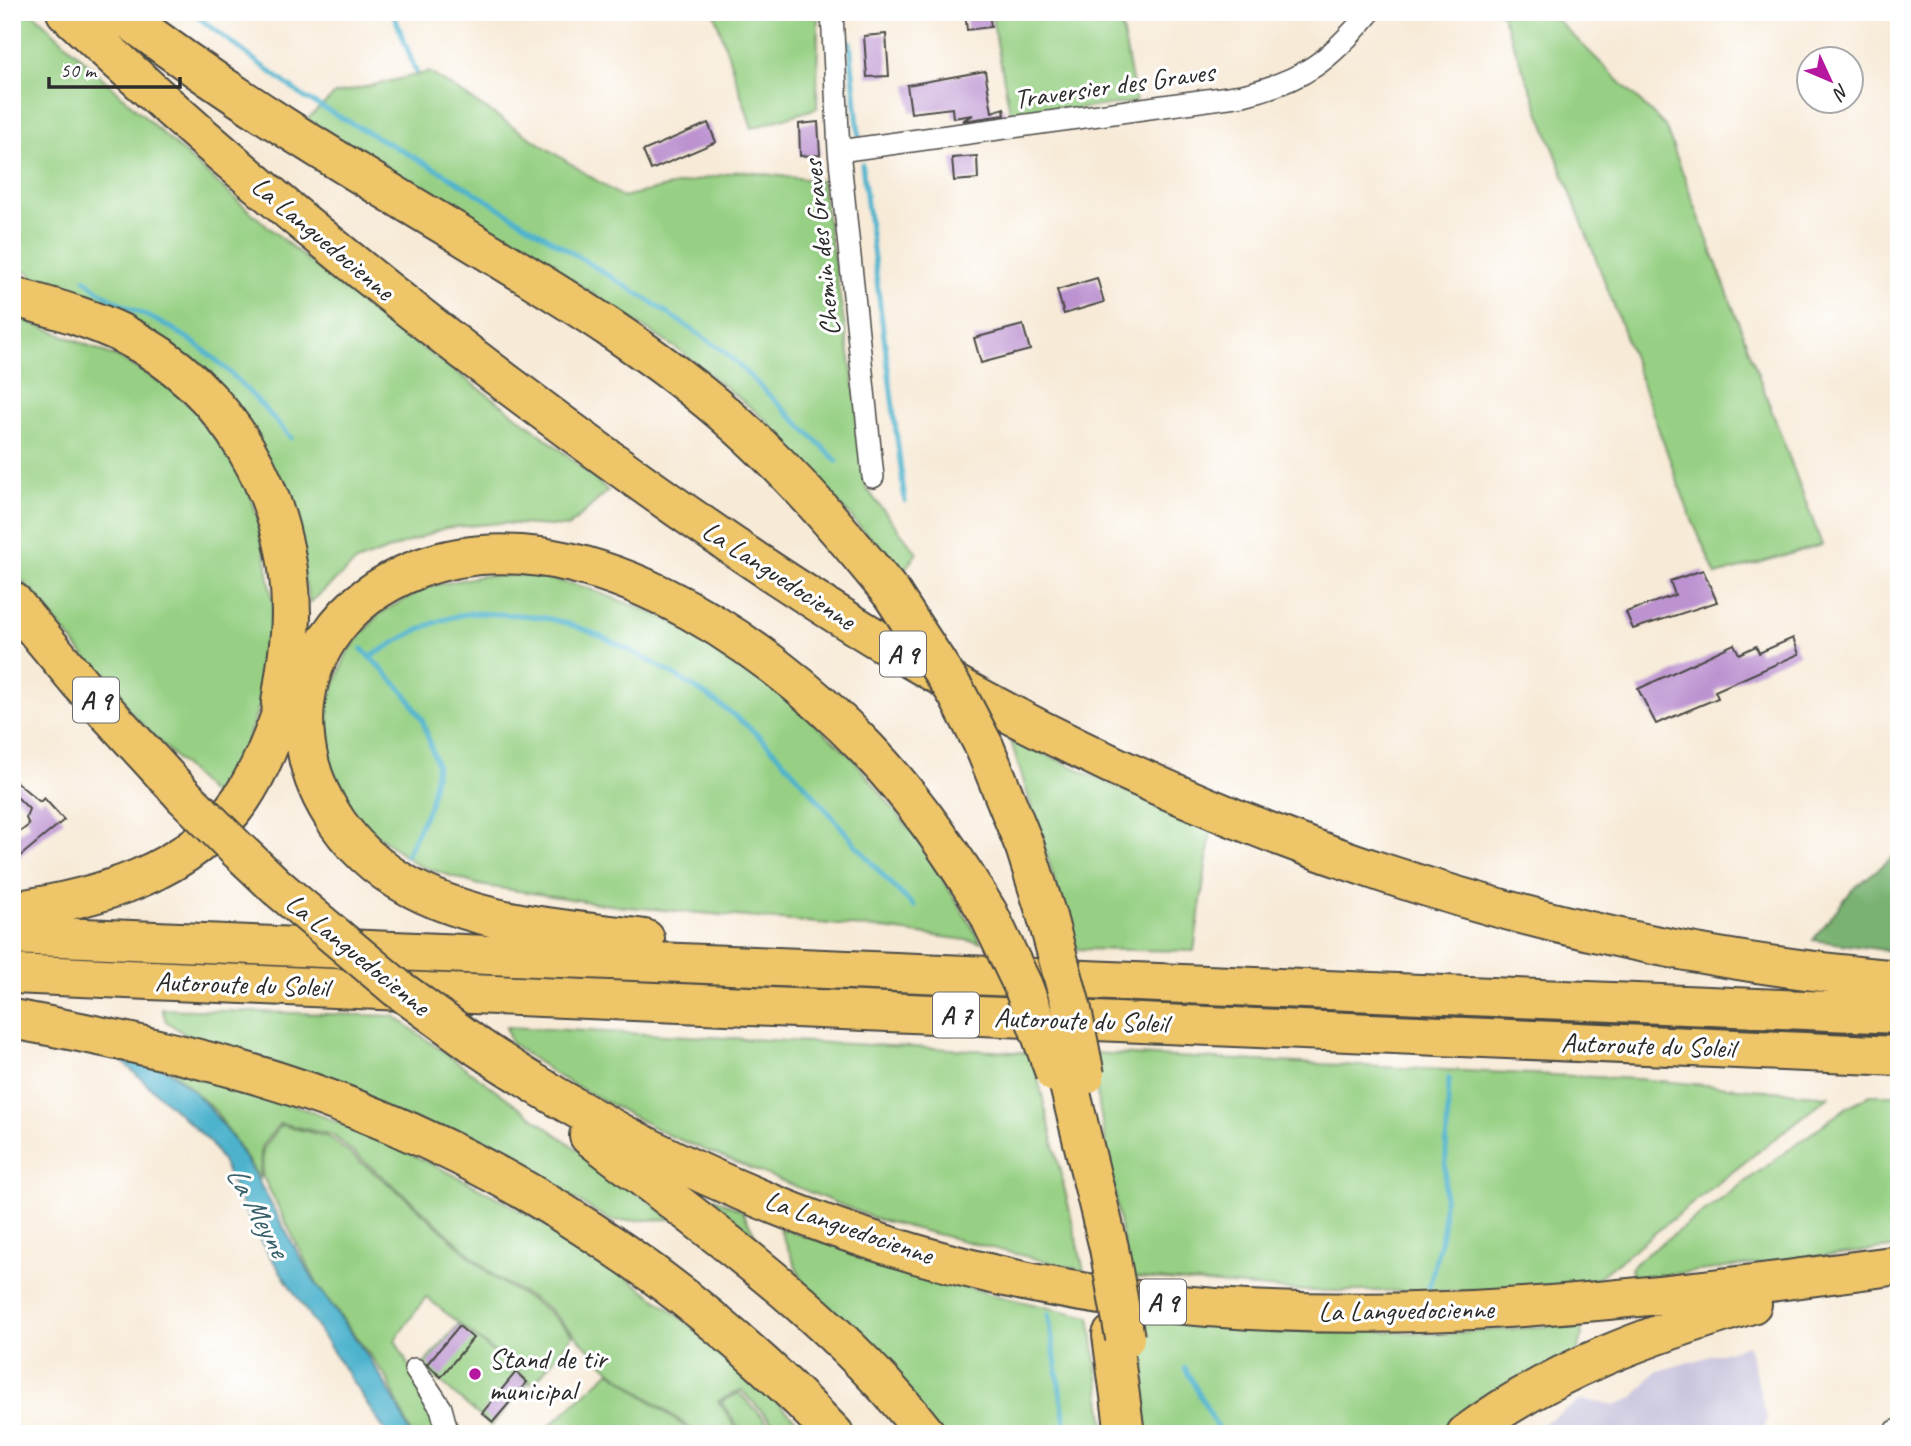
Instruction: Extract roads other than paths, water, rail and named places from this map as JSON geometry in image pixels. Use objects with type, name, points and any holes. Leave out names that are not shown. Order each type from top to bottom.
[{"type":"highway","name":"La Languedocienne","points":[[66,12],[232,163],[342,255],[597,452],[809,596],[908,657],[1021,719],[1154,783],[1283,838],[1397,879],[1501,910],[1587,932],[1692,951],[1899,979]]},
{"type":"highway","points":[[119,12],[262,115],[544,285],[657,361],[772,457],[811,498],[892,594],[952,685],[984,746],[1025,847],[1072,1010],[1069,1074]]},
{"type":"highway","points":[[12,296],[93,322],[150,349],[203,393],[224,416],[255,463],[278,523],[290,581],[290,635],[278,721]]},
{"type":"highway","points":[[12,911],[77,900],[122,887],[183,854],[226,817],[240,799],[317,631],[338,605],[384,570],[421,554],[486,542],[538,546],[588,556],[634,572],[690,598],[744,630],[813,683],[880,746],[921,794],[959,845],[1041,999],[1069,1074],[1104,1239],[1118,1337],[1137,1434]]},
{"type":"highway","points":[[907,973],[512,922],[462,908],[401,882],[376,865],[341,831],[319,796],[308,764],[303,726],[307,696],[317,665],[331,638],[350,613],[388,583],[419,569],[458,559],[504,556],[550,560],[595,570],[645,589],[702,617],[741,641],[791,678],[842,724],[927,821],[994,914]]},
{"type":"highway","name":"La Languedocienne","points":[[12,601],[89,693],[184,796],[276,887],[397,988],[478,1047],[540,1089],[595,1120],[745,1192],[901,1248],[1055,1287],[1102,1295],[1268,1310],[1429,1312],[1668,1296],[1899,1265]]},
{"type":"highway","name":"Autoroute du Soleil","points":[[12,935],[1899,1014]]},
{"type":"highway","name":"Autoroute du Soleil","points":[[12,974],[1899,1056]]},
{"type":"highway","points":[[12,1019],[174,1053],[242,1071],[395,1126],[531,1194],[616,1246],[683,1296],[737,1339],[834,1434]]},
{"type":"highway","points":[[478,1047],[784,1289],[857,1356],[926,1434]]},
{"type":"highway","points":[[1466,1434],[1540,1386],[1666,1331],[1822,1284],[1899,1265]]},
{"type":"highway","points":[[1118,1337],[1125,1434]]},
{"type":"street","name":"Chemin des Graves","points":[[832,12],[839,151],[873,477]]},
{"type":"street","name":"Traversier des Graves","points":[[839,151],[1243,96],[1280,86],[1305,75],[1331,55],[1370,12]]},
{"type":"street","points":[[415,1369],[441,1408],[448,1434]]},
{"type":"water","name":"La Meyne","points":[[115,1055],[156,1063],[188,1086],[211,1110],[250,1166],[317,1285],[368,1356],[390,1392],[410,1434],[387,1434],[257,1236],[222,1161],[208,1140]]},
{"type":"waterway","points":[[191,12],[305,98],[445,174],[645,298],[725,352],[837,461]]},
{"type":"waterway","points":[[393,12],[416,72]]},
{"type":"waterway","points":[[850,42],[859,136]]},
{"type":"waterway","points":[[862,164],[905,501]]},
{"type":"waterway","points":[[85,279],[106,295],[173,329],[206,352],[236,379],[291,438]]},
{"type":"waterway","points":[[370,657],[428,626],[470,613],[544,618],[575,626],[603,638],[664,669],[746,725],[803,782],[875,866],[914,906]]},
{"type":"waterway","points":[[362,649],[406,694],[422,719],[437,765],[430,804],[406,856]]},
{"type":"waterway","points":[[1429,1288],[1443,1229],[1449,1078]]},
{"type":"waterway","points":[[1048,1314],[1067,1434]]},
{"type":"waterway","points":[[1185,1368],[1221,1434]]},
{"type":"place","name":"Stand de tir municipal","points":[[475,1374]]}]
